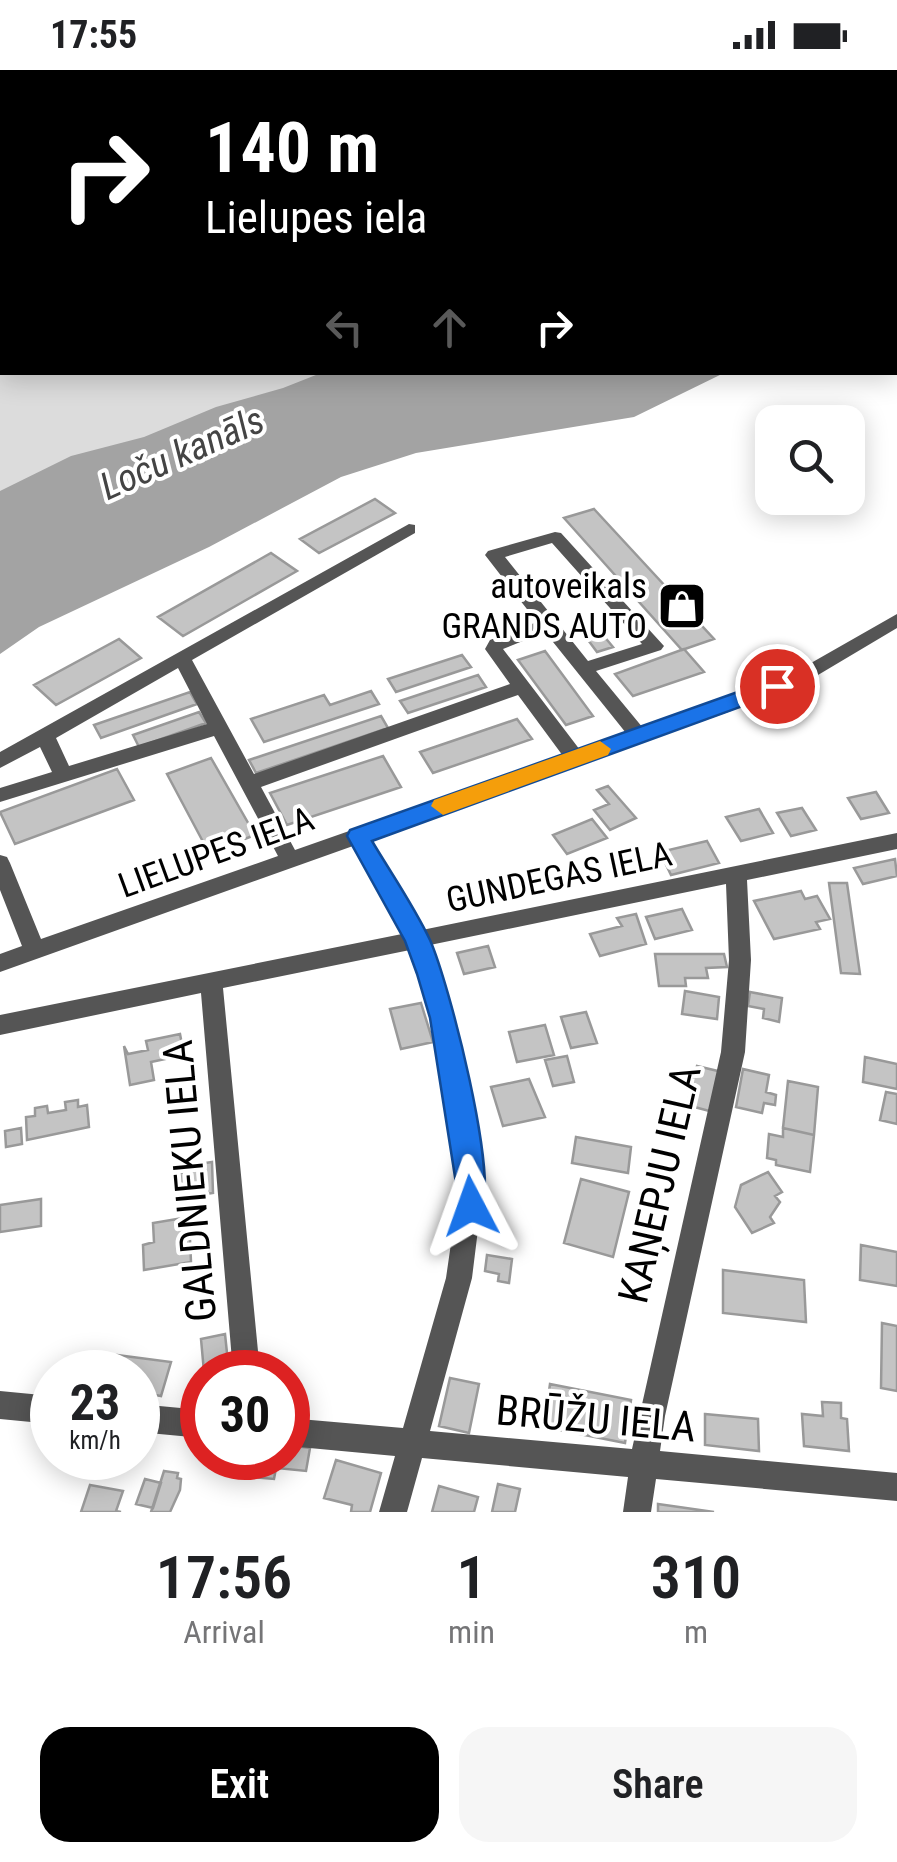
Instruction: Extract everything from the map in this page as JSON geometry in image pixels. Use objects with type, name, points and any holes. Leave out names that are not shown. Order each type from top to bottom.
[{"type":"street","points":[[0,761],[408,529]]},
{"type":"street","points":[[585,668],[655,646],[555,536],[494,555],[638,735]]},
{"type":"street","name":"LIELUPES IELA","points":[[0,963],[811,671],[897,620]]},
{"type":"street","points":[[548,624],[496,644],[494,649],[576,758]]},
{"type":"street","points":[[182,659],[290,860]]},
{"type":"street","points":[[248,784],[521,688]]},
{"type":"street","points":[[0,795],[126,754],[157,750],[218,726]]},
{"type":"street","points":[[45,736],[63,774]]},
{"type":"street","points":[[358,836],[417,940],[442,1018],[472,1181],[459,1278],[393,1512]]},
{"type":"street","name":"GUNDEGAS IELA","points":[[0,1025],[897,841]]},
{"type":"street","points":[[0,863],[35,951]]},
{"type":"street","name":"KAŅEPJU IELA","points":[[637,1512],[688,1243],[733,1052],[740,960],[740,885],[736,873]]},
{"type":"street","name":"GALDNIEKU IELA","points":[[211,982],[246,1350]]},
{"type":"street","points":[[0,1405],[30,1408]]},
{"type":"street","name":"BRŪŽU IELA","points":[[310,1434],[897,1487]]},
{"type":"shaded area","points":[[0,375],[335,375],[0,497]]},
{"type":"water","name":"Loču kanāls","points":[[316,375],[720,375],[634,417],[416,453],[341,477],[209,547],[39,627],[0,654],[0,491],[71,456],[144,437],[216,407]]},
{"type":"building","points":[[375,499],[395,513],[319,553],[300,539]]},
{"type":"building","points":[[594,509],[714,639],[682,650],[564,518]]},
{"type":"building","points":[[271,553],[297,571],[183,636],[158,617]]},
{"type":"building","points":[[603,635],[613,647],[597,652],[588,640]]},
{"type":"building","points":[[119,639],[141,658],[56,705],[34,685]]},
{"type":"building","points":[[684,649],[704,672],[633,696],[615,674]]},
{"type":"building","points":[[545,651],[593,716],[566,725],[518,660]]},
{"type":"building","points":[[462,655],[471,667],[396,692],[388,679]]},
{"type":"building","points":[[478,675],[486,687],[408,713],[400,701]]},
{"type":"building","points":[[371,691],[379,704],[264,742],[251,719],[324,695],[330,705]]},
{"type":"building","points":[[190,692],[197,704],[101,738],[94,725]]},
{"type":"building","points":[[199,712],[206,723],[139,747],[133,735]]},
{"type":"building","points":[[381,716],[388,728],[256,773],[249,760]]},
{"type":"building","points":[[517,719],[532,739],[433,773],[420,752]]},
{"type":"building","points":[[383,756],[401,787],[287,825],[270,793]]},
{"type":"building","points":[[211,758],[255,835],[209,853],[167,774]]},
{"type":"building","points":[[117,769],[134,800],[15,844],[0,812]]},
{"type":"building","points":[[608,786],[636,818],[610,830],[594,810],[609,804],[597,790]]},
{"type":"building","points":[[876,792],[889,813],[861,819],[848,798]]},
{"type":"building","points":[[802,808],[816,830],[791,836],[777,813]]},
{"type":"building","points":[[759,809],[773,833],[741,841],[726,817]]},
{"type":"building","points":[[592,819],[607,838],[567,854],[553,835]]},
{"type":"building","points":[[707,841],[719,863],[671,875],[660,852]]},
{"type":"building","points":[[895,859],[897,876],[863,884],[854,868]]},
{"type":"building","points":[[829,883],[847,883],[860,974],[841,973]]},
{"type":"building","points":[[801,891],[805,899],[817,896],[830,919],[816,922],[820,929],[774,939],[754,901]]},
{"type":"building","points":[[682,909],[692,930],[655,939],[646,917]]},
{"type":"building","points":[[636,914],[646,944],[600,956],[590,934],[622,926],[617,918]]},
{"type":"building","points":[[488,946],[495,967],[464,974],[457,953]]},
{"type":"building","points":[[655,954],[724,954],[727,967],[706,968],[708,978],[685,978],[686,986],[659,986]]},
{"type":"building","points":[[685,991],[719,997],[717,1019],[682,1014]]},
{"type":"building","points":[[750,992],[782,998],[779,1022],[763,1018],[764,1009],[748,1006]]},
{"type":"building","points":[[421,1003],[433,1042],[401,1049],[390,1009]]},
{"type":"building","points":[[586,1012],[597,1043],[571,1048],[561,1017]]},
{"type":"building","points":[[545,1025],[554,1055],[517,1062],[509,1032]]},
{"type":"building","points":[[180,1034],[184,1055],[151,1062],[154,1080],[130,1085],[124,1046],[128,1054],[148,1050],[146,1041]]},
{"type":"building","points":[[567,1056],[574,1082],[553,1086],[545,1060]]},
{"type":"building","points":[[865,1057],[897,1064],[897,1089],[863,1082]]},
{"type":"building","points":[[697,1066],[722,1072],[713,1112],[687,1105]]},
{"type":"building","points":[[743,1069],[769,1075],[766,1092],[776,1095],[775,1105],[764,1103],[762,1113],[736,1107]]},
{"type":"building","points":[[529,1079],[545,1117],[503,1126],[491,1087]]},
{"type":"building","points":[[788,1081],[818,1087],[814,1135],[783,1128]]},
{"type":"building","points":[[886,1092],[897,1094],[897,1124],[880,1120]]},
{"type":"building","points":[[78,1100],[78,1107],[87,1105],[89,1127],[27,1140],[26,1117],[35,1116],[35,1108],[47,1106],[48,1113],[66,1110],[65,1102]]},
{"type":"building","points":[[21,1128],[22,1144],[6,1147],[5,1131]]},
{"type":"building","points":[[783,1128],[814,1135],[810,1172],[776,1165],[776,1160],[767,1158],[769,1134],[783,1137]]},
{"type":"building","points":[[576,1137],[631,1147],[628,1173],[572,1163]]},
{"type":"building","points":[[212,1162],[213,1193],[187,1197],[187,1183],[181,1184],[180,1173],[186,1172],[186,1166]]},
{"type":"building","points":[[768,1172],[782,1192],[775,1196],[780,1202],[770,1217],[774,1223],[752,1233],[735,1207],[741,1185]]},
{"type":"building","points":[[581,1179],[629,1192],[613,1257],[564,1243]]},
{"type":"building","points":[[41,1199],[41,1226],[0,1232],[0,1205]]},
{"type":"building","points":[[189,1217],[191,1262],[144,1270],[143,1245],[154,1242],[153,1223]]},
{"type":"building","points":[[861,1245],[897,1252],[897,1286],[860,1280]]},
{"type":"building","points":[[487,1255],[512,1259],[509,1283],[498,1281],[499,1274],[485,1271]]},
{"type":"building","points":[[723,1270],[804,1280],[806,1322],[723,1313]]},
{"type":"building","points":[[882,1323],[897,1326],[897,1391],[881,1388]]},
{"type":"building","points":[[225,1334],[227,1350],[202,1350],[201,1339]]},
{"type":"building","points":[[160,1361],[171,1362],[161,1396]]},
{"type":"building","points":[[450,1378],[479,1384],[469,1433],[439,1426]]},
{"type":"building","points":[[550,1384],[631,1400],[625,1443],[544,1427]]},
{"type":"building","points":[[822,1402],[841,1403],[841,1418],[847,1419],[849,1451],[804,1446],[802,1414],[823,1416]]},
{"type":"building","points":[[705,1414],[758,1419],[759,1451],[705,1445]]},
{"type":"building","points":[[336,1460],[381,1473],[370,1512],[351,1512],[352,1505],[324,1498]]},
{"type":"building","points":[[164,1471],[178,1473],[180,1490],[170,1512],[151,1512]]},
{"type":"building","points":[[145,1480],[161,1483],[153,1508],[136,1504]]},
{"type":"building","points":[[498,1484],[520,1489],[515,1512],[492,1512]]},
{"type":"building","points":[[90,1485],[123,1491],[116,1511],[121,1512],[81,1512]]},
{"type":"building","points":[[439,1486],[478,1497],[474,1512],[432,1512]]},
{"type":"building","points":[[658,1504],[714,1512],[658,1512]]},
{"type":"slow traffic","points":[[443,806],[600,749]]},
{"type":"place","name":"autoveikals GRANDS AUTO","points":[[682,606]]},
{"type":"route","points":[[471,1206],[472,1181],[442,1018],[430,974],[417,940],[358,836],[777,686]]}]
